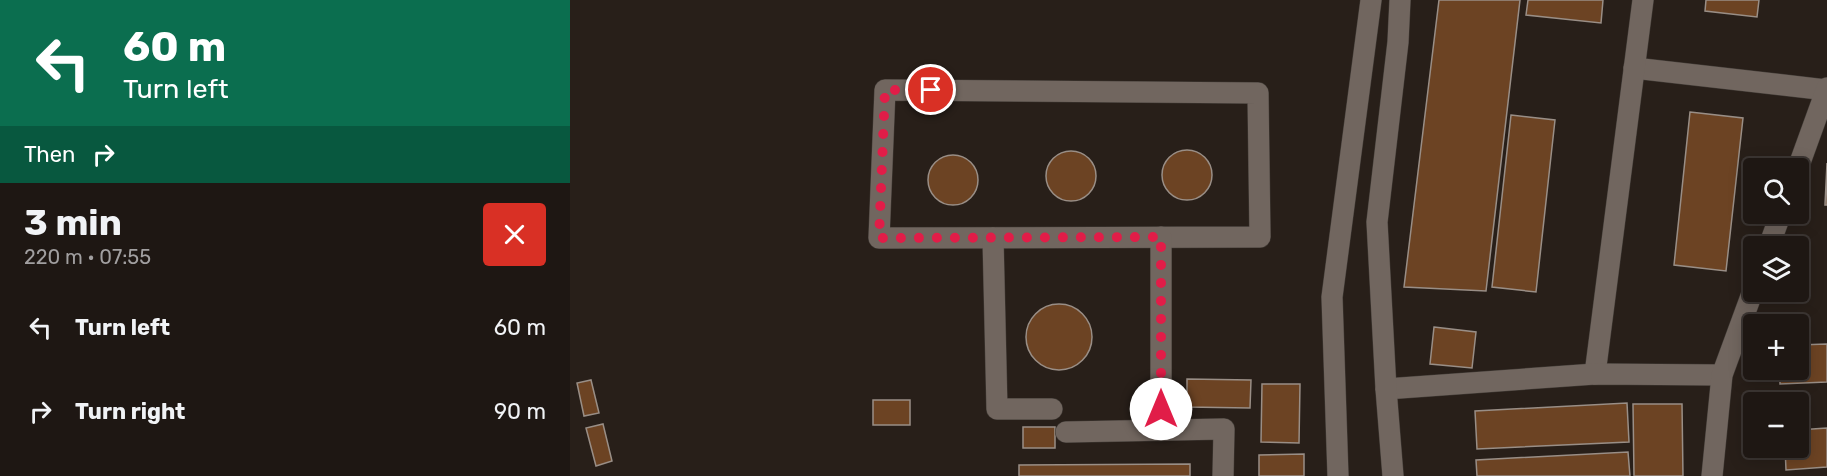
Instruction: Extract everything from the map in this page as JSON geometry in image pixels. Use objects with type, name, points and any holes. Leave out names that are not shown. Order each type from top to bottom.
[{"type":"street","points":[[1338,476],[1332,297],[1371,0]]},
{"type":"street","points":[[1393,476],[1377,222],[1398,42],[1400,0]]},
{"type":"street","points":[[1595,374],[1643,0]]},
{"type":"street","points":[[1634,68],[1827,90],[1802,158]]},
{"type":"street","points":[[885,90],[1258,93],[1260,237],[993,238],[879,238],[885,90]]},
{"type":"street","points":[[1161,237],[1161,430]]},
{"type":"street","points":[[993,238],[997,409],[1052,409]]},
{"type":"street","points":[[1712,476],[1722,375],[1749,302]]},
{"type":"street","points":[[1386,388],[1595,374],[1722,375]]},
{"type":"street","points":[[1066,432],[1224,429],[1223,476]]},
{"type":"building","points":[[1439,0],[1520,0],[1486,291],[1404,287]]},
{"type":"building","points":[[1528,0],[1603,0],[1601,23],[1526,15]]},
{"type":"building","points":[[1706,0],[1759,0],[1757,17],[1705,11]]},
{"type":"building","points":[[1690,112],[1743,118],[1726,271],[1674,265]]},
{"type":"building","points":[[1511,115],[1555,120],[1536,292],[1492,287]]},
{"type":"building","points":[[1187,150],[1205,157],[1212,175],[1205,193],[1187,200],[1169,193],[1162,175],[1169,157]]},
{"type":"building","points":[[1071,151],[1089,158],[1096,176],[1089,194],[1071,201],[1053,194],[1046,176],[1053,158]]},
{"type":"building","points":[[953,155],[971,162],[978,180],[971,198],[953,205],[935,198],[928,180],[935,162]]},
{"type":"building","points":[[1827,163],[1827,205],[1825,205]]},
{"type":"building","points":[[1052,304],[1066,304],[1078,309],[1087,318],[1092,337],[1090,350],[1083,361],[1066,370],[1052,370],[1040,365],[1031,356],[1026,344],[1026,330],[1031,318],[1040,309]]},
{"type":"building","points":[[1434,327],[1476,332],[1472,368],[1430,364]]},
{"type":"building","points":[[1827,344],[1827,382],[1780,384],[1780,380],[1809,380],[1809,345]]},
{"type":"building","points":[[1187,379],[1251,380],[1250,408],[1187,407]]},
{"type":"building","points":[[591,380],[599,413],[584,416],[577,383]]},
{"type":"building","points":[[1262,384],[1300,384],[1299,443],[1261,442]]},
{"type":"building","points":[[873,400],[910,400],[910,425],[873,425]]},
{"type":"building","points":[[1627,403],[1629,442],[1477,449],[1475,411]]},
{"type":"building","points":[[1633,404],[1682,404],[1683,476],[1634,476]]},
{"type":"building","points":[[603,424],[612,461],[596,466],[586,428]]},
{"type":"building","points":[[1023,427],[1055,427],[1055,448],[1023,448]]},
{"type":"building","points":[[1827,428],[1827,467],[1786,470],[1785,458],[1809,458],[1809,429]]},
{"type":"building","points":[[1628,452],[1630,476],[1477,476],[1476,460]]},
{"type":"building","points":[[1304,454],[1304,476],[1259,476],[1259,455]]},
{"type":"building","points":[[1190,464],[1190,476],[1019,476],[1019,465]]},
{"type":"route","points":[[931,90],[885,90],[879,238],[1161,237],[1161,409]]}]
